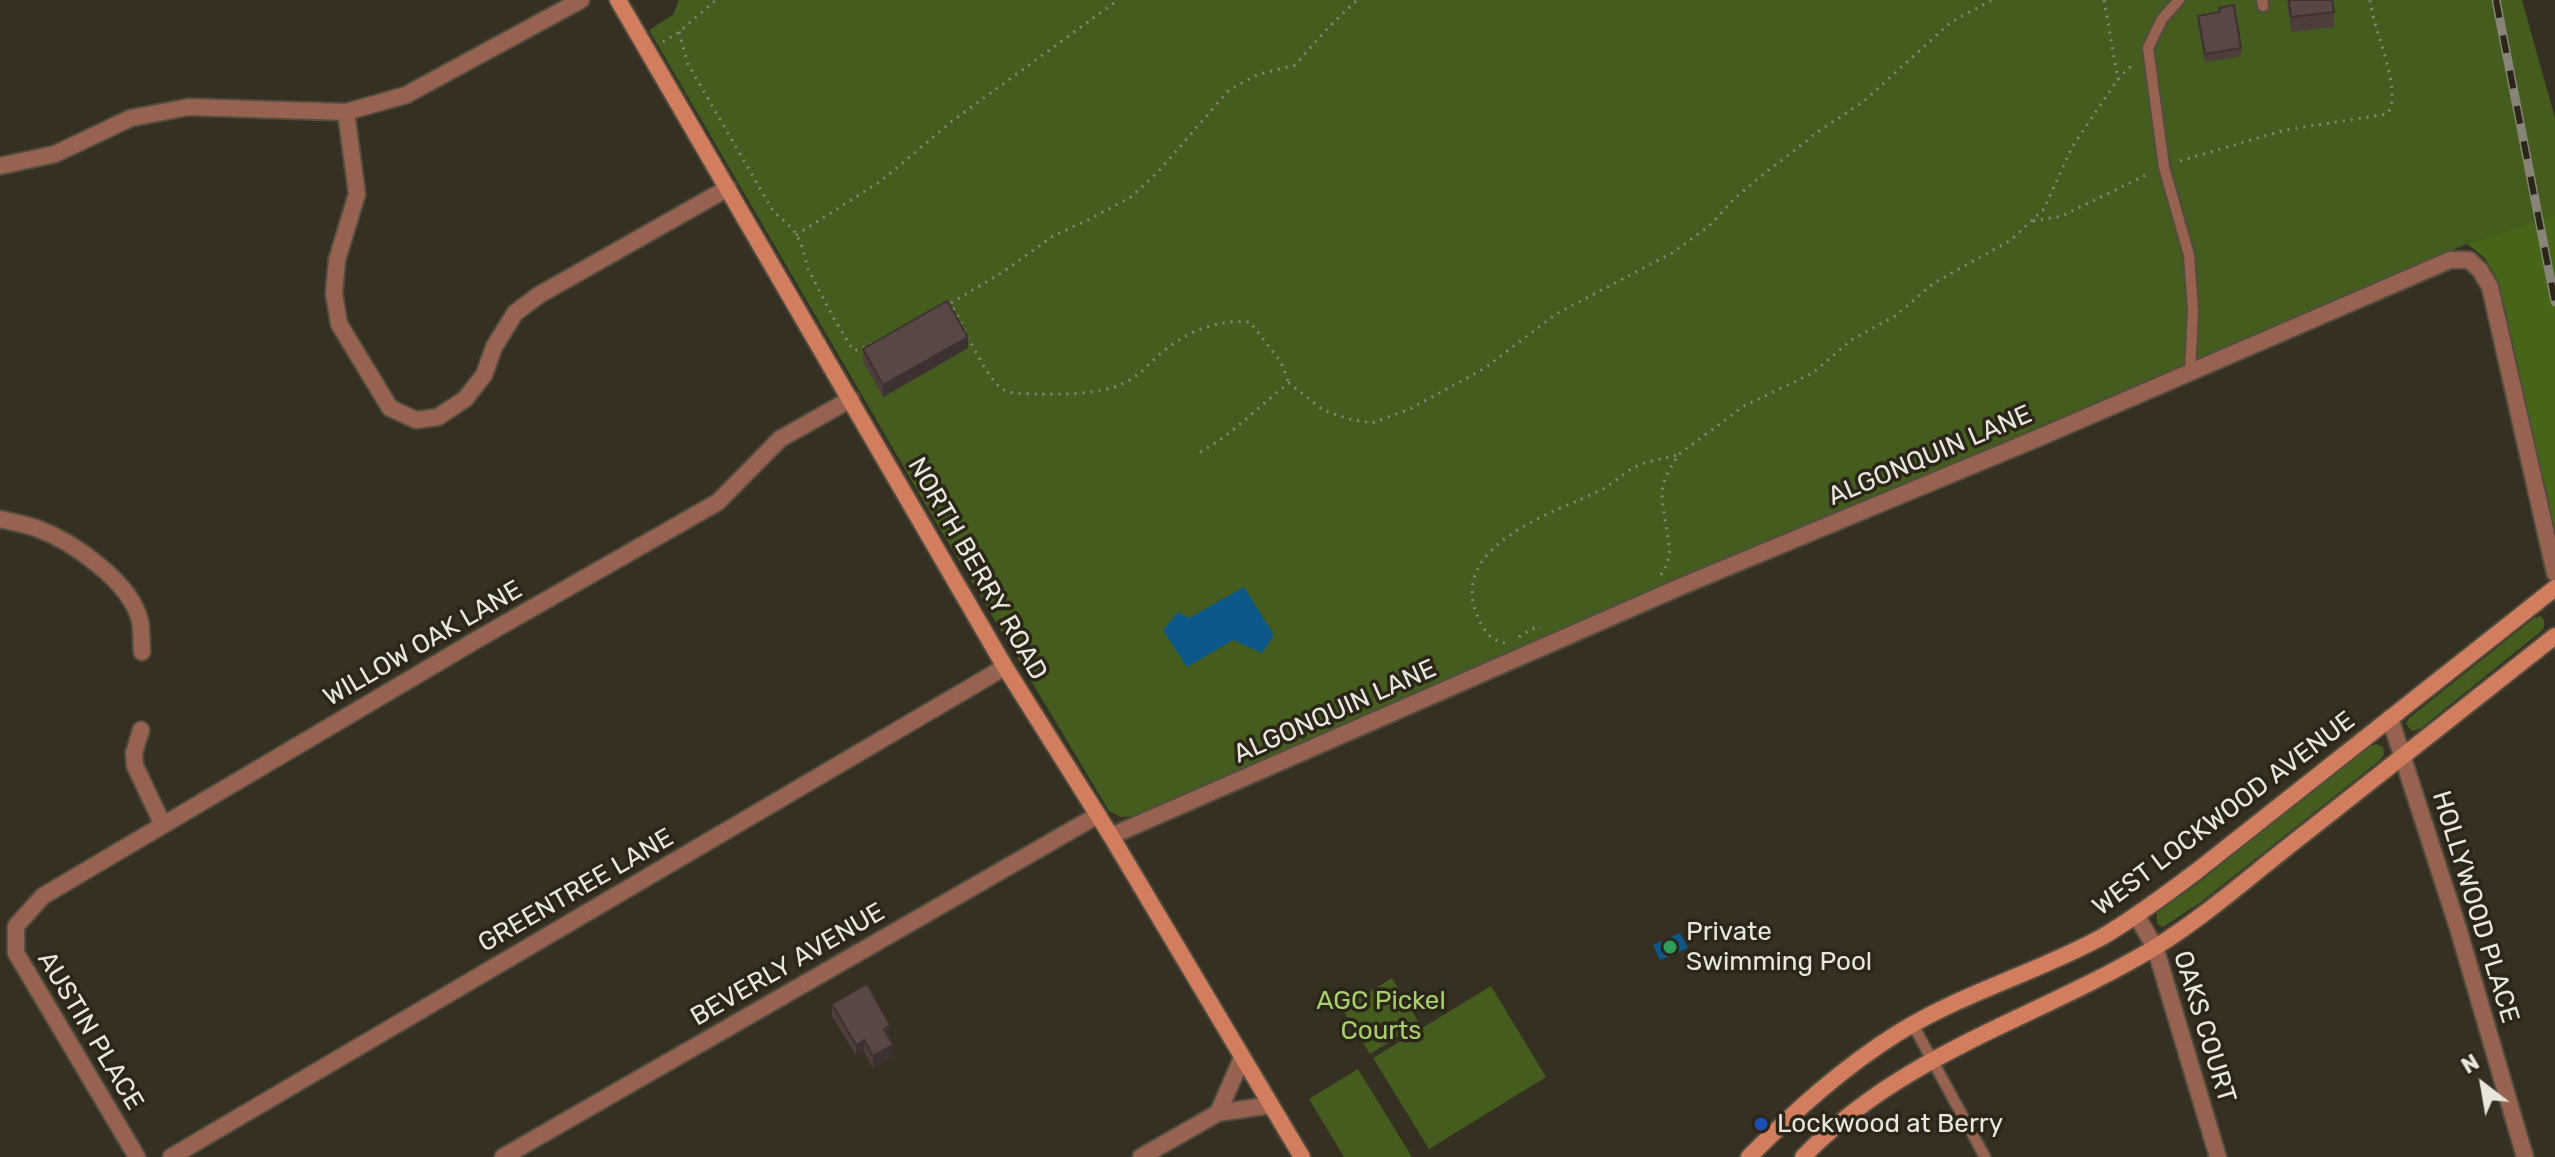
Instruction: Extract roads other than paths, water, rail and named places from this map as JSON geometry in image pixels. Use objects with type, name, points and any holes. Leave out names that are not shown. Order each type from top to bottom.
[{"type":"main road","name":"NORTH BERRY ROAD","points":[[618,0],[1005,667],[1111,836],[1302,1157]]},
{"type":"main road","name":"WEST LOCKWOOD AVENUE","points":[[1749,1157],[1806,1100],[1857,1061],[1913,1025],[2065,955],[2136,915],[2197,871],[2555,588]]},
{"type":"main road","points":[[1803,1157],[1871,1097],[1932,1059],[2093,982],[2183,929],[2555,636]]},
{"type":"street","points":[[0,166],[55,154],[131,118],[189,107],[346,112],[406,95],[581,0]]},
{"type":"street","points":[[346,112],[357,194],[337,260],[334,293],[339,324],[390,408],[416,420],[438,417],[465,399],[484,375],[494,347],[515,313],[539,295],[728,188]]},
{"type":"street","name":"ALGONQUIN LANE","points":[[1111,836],[1682,586],[2190,373],[2450,260],[2469,260],[2480,270],[2490,287],[2555,573]]},
{"type":"street","name":"WILLOW OAK LANE","points":[[16,926],[43,896],[718,502],[780,439],[851,399]]},
{"type":"street","points":[[0,519],[38,529],[75,548],[104,569],[126,594],[140,619],[142,652]]},
{"type":"street","name":"GREENTREE LANE","points":[[171,1157],[1005,667]]},
{"type":"street","name":"HOLLYWOOD PLACE","points":[[2390,718],[2458,928],[2525,1157]]},
{"type":"street","points":[[141,730],[134,753],[135,766],[163,825]]},
{"type":"street","name":"BEVERLY AVENUE","points":[[503,1157],[1098,815]]},
{"type":"street","name":"OAKS COURT","points":[[2136,915],[2155,947],[2218,1157]]},
{"type":"street","name":"AUSTIN PLACE","points":[[16,926],[16,953],[137,1157]]},
{"type":"street","points":[[1218,1113],[1242,1058]]},
{"type":"street","points":[[1141,1157],[1218,1113],[1271,1105]]},
{"type":"lane","points":[[2179,0],[2162,19],[2148,48],[2164,167],[2189,255],[2193,310],[2190,373]]},
{"type":"lane","points":[[1913,1025],[1985,1157]]},
{"type":"water","points":[[1244,587],[1274,635],[1262,653],[1233,640],[1187,667],[1163,630],[1178,612],[1189,618]]},
{"type":"water","name":"Private Swimming Pool","points":[[1680,933],[1688,948],[1660,960],[1653,945]]},
{"type":"railway","points":[[2496,0],[2555,302]]},
{"type":"place","name":"Private Swimming Pool","points":[[1670,947]]},
{"type":"place","name":"Lockwood at Berry","points":[[1761,1124]]},
{"type":"park label","name":"AGC Pickel Courts","points":[[1381,1016]]}]
